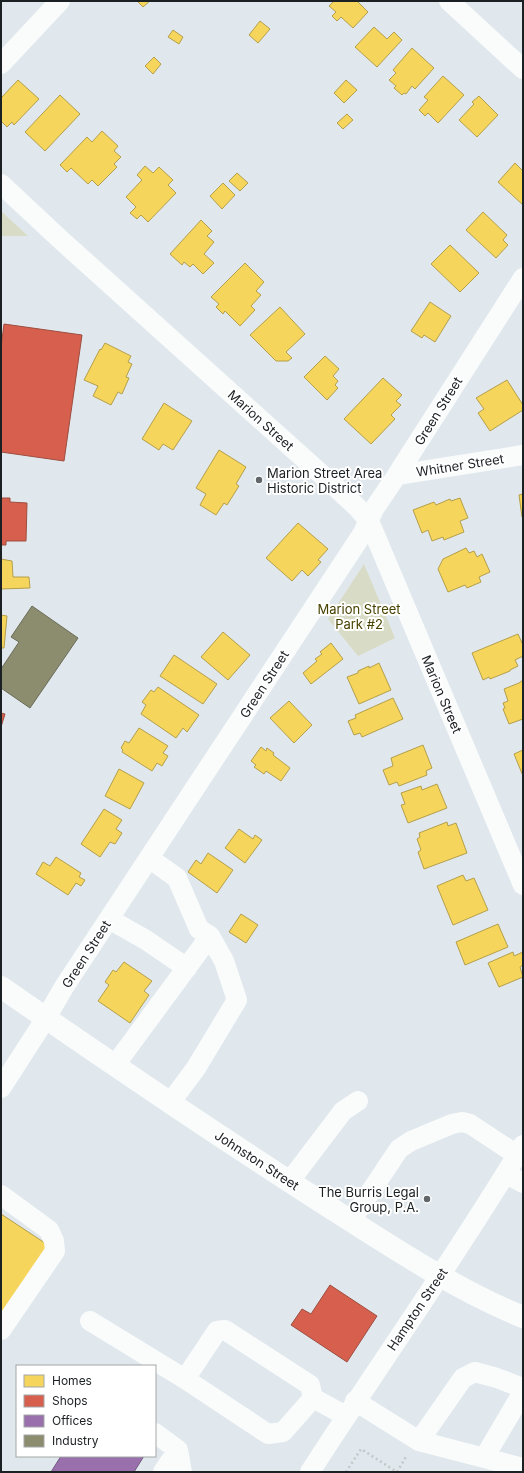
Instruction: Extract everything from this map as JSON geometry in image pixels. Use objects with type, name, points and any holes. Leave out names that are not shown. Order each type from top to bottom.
[{"type":"main road","name":"Johnston Street","points":[[1,988],[289,1182],[467,1291],[523,1317]]},
{"type":"street","points":[[1,64],[60,1]]},
{"type":"street","points":[[449,1],[523,69]]},
{"type":"street","name":"Marion Street","points":[[1,184],[61,240],[330,482],[358,508],[368,521],[523,885]]},
{"type":"street","name":"Green Street","points":[[1,1088],[64,987],[360,537],[374,509],[523,278]]},
{"type":"street","name":"Whitner Street","points":[[397,475],[523,455]]},
{"type":"street","points":[[149,858],[177,878],[198,929],[210,936],[224,961],[237,1000],[196,1068],[170,1103]]},
{"type":"street","points":[[109,919],[146,940],[187,968]]},
{"type":"street","points":[[115,1065],[210,936]]},
{"type":"street","points":[[289,1182],[343,1111],[358,1100]]},
{"type":"street","points":[[351,1221],[399,1149],[411,1141],[452,1124],[462,1122],[470,1124],[520,1150]]},
{"type":"street","name":"Hampton Street","points":[[310,1472],[350,1409],[440,1275],[515,1178],[520,1150]]},
{"type":"street","points":[[1,1195],[49,1230],[54,1241],[55,1251],[1,1330]]},
{"type":"street","points":[[90,1321],[144,1361]]},
{"type":"street","points":[[185,1379],[217,1331],[225,1330],[310,1385],[313,1398]]},
{"type":"street","points":[[156,1366],[185,1379],[268,1434],[284,1432],[313,1398]]},
{"type":"street","points":[[419,1441],[463,1378],[475,1372],[497,1378],[523,1388]]},
{"type":"street","points":[[484,1458],[523,1392]]},
{"type":"street","points":[[313,1398],[350,1409],[419,1441],[523,1468]]},
{"type":"street","points":[[156,1434],[178,1450],[182,1472]]},
{"type":"street","points":[[163,1472],[178,1450]]},
{"type":"path","points":[[346,1472],[361,1449],[397,1472]]},
{"type":"green space","points":[[1,211],[28,236],[1,236]]},
{"type":"green space","name":"Marion Street Park #2","points":[[364,564],[395,638],[358,656],[328,619]]},
{"type":"building: Homes","points":[[137,1],[150,1],[143,7]]},
{"type":"building: Homes","points":[[334,1],[357,1],[368,12],[353,28],[341,17],[337,21],[332,16],[336,12],[329,6]]},
{"type":"building: Homes","points":[[260,21],[270,29],[258,43],[249,35]]},
{"type":"building: Homes","points":[[374,27],[387,39],[394,32],[402,40],[377,67],[355,47]]},
{"type":"building: Homes","points":[[173,30],[183,37],[179,44],[168,37]]},
{"type":"building: Homes","points":[[412,48],[434,68],[415,89],[412,86],[406,94],[404,93],[402,95],[394,88],[396,86],[389,80],[396,73],[393,70]]},
{"type":"building: Homes","points":[[154,57],[161,64],[153,74],[145,66]]},
{"type":"building: Homes","points":[[443,76],[464,95],[438,123],[428,113],[425,116],[419,110],[428,100],[424,97]]},
{"type":"building: Homes","points":[[18,80],[39,99],[14,125],[12,122],[7,127],[1,121],[1,98]]},
{"type":"building: Homes","points":[[346,80],[357,90],[344,103],[334,93]]},
{"type":"building: Homes","points":[[60,95],[80,114],[45,151],[25,132]]},
{"type":"building: Homes","points":[[479,96],[498,115],[477,137],[459,120],[474,104],[472,102]]},
{"type":"building: Homes","points":[[347,114],[353,120],[343,129],[337,123]]},
{"type":"building: Homes","points":[[102,131],[118,146],[114,151],[121,157],[114,164],[117,167],[98,186],[92,180],[88,184],[71,168],[67,172],[60,165],[87,137],[92,142]]},
{"type":"building: Homes","points":[[515,163],[523,171],[523,205],[498,182]]},
{"type":"building: Homes","points":[[145,166],[153,173],[159,167],[173,180],[168,185],[176,193],[148,222],[141,215],[137,219],[130,213],[136,207],[126,197],[142,180],[137,175]]},
{"type":"building: Homes","points":[[237,173],[248,183],[240,191],[229,181]]},
{"type":"building: Homes","points":[[223,183],[235,195],[222,209],[210,196]]},
{"type":"building: Homes","points":[[483,212],[507,235],[503,240],[508,245],[496,258],[466,230]]},
{"type":"building: Homes","points":[[201,220],[212,231],[207,236],[214,242],[204,254],[214,263],[203,274],[193,264],[190,267],[184,262],[182,265],[170,254]]},
{"type":"building: Homes","points":[[450,245],[479,273],[460,292],[431,264]]},
{"type":"building: Homes","points":[[245,263],[264,282],[256,291],[261,295],[251,306],[255,310],[240,326],[225,311],[223,314],[216,307],[219,304],[211,297]]},
{"type":"building: Homes","points":[[430,302],[451,316],[435,342],[424,335],[422,338],[411,331]]},
{"type":"building: Homes","points":[[280,307],[305,334],[286,352],[292,358],[288,361],[276,361],[250,335]]},
{"type":"building: Homes","points":[[105,343],[131,356],[128,362],[132,364],[126,377],[129,378],[122,394],[118,392],[111,405],[93,396],[98,386],[84,380],[100,349],[101,350]]},
{"type":"building: Homes","points":[[325,356],[339,369],[333,376],[338,381],[335,385],[338,388],[327,400],[304,377]]},
{"type":"building: Homes","points":[[383,378],[402,395],[396,401],[401,405],[391,415],[395,419],[371,444],[344,419]]},
{"type":"building: Homes","points":[[507,380],[523,405],[523,410],[490,431],[478,413],[484,409],[476,398]]},
{"type":"building: Homes","points":[[164,403],[192,421],[173,450],[163,444],[159,450],[142,439]]},
{"type":"building: Homes","points":[[219,450],[246,467],[236,484],[239,486],[227,505],[224,503],[216,515],[200,505],[206,494],[196,488]]},
{"type":"building: Homes","points":[[523,494],[523,517],[522,517],[519,495]]},
{"type":"building: Homes","points":[[460,498],[468,518],[460,521],[464,532],[444,540],[443,537],[432,541],[428,530],[422,533],[413,510],[434,502],[436,505],[450,499],[451,501]]},
{"type":"building: Homes","points":[[298,523],[328,549],[318,560],[321,562],[308,576],[302,570],[292,581],[266,558]]},
{"type":"building: Homes","points":[[466,548],[469,553],[474,551],[477,557],[482,554],[490,572],[479,577],[481,582],[467,588],[465,585],[448,592],[438,569],[443,559]]},
{"type":"building: Homes","points":[[1,559],[12,561],[13,577],[29,577],[30,588],[1,589]]},
{"type":"building: Homes","points":[[1,615],[7,616],[4,648],[1,648]]},
{"type":"building: Homes","points":[[223,632],[250,655],[228,680],[201,657]]},
{"type":"building: Homes","points":[[518,634],[523,645],[523,656],[515,660],[518,666],[490,679],[489,677],[483,680],[472,653]]},
{"type":"building: Homes","points":[[331,643],[343,659],[311,684],[303,673],[317,661],[315,659],[322,654],[320,652]]},
{"type":"building: Homes","points":[[174,655],[217,684],[203,704],[160,676]]},
{"type":"building: Homes","points":[[379,663],[391,690],[359,704],[347,677],[358,673],[358,671],[369,666],[369,668]]},
{"type":"building: Homes","points":[[523,680],[523,719],[509,724],[503,709],[505,708],[503,703],[508,701],[504,689]]},
{"type":"building: Homes","points":[[158,687],[199,715],[187,732],[183,728],[176,738],[141,714],[146,705],[142,702],[151,690],[154,692]]},
{"type":"building: Homes","points":[[393,698],[403,719],[362,737],[360,733],[354,735],[348,721],[356,718],[355,715]]},
{"type":"building: Homes","points":[[289,701],[312,725],[294,743],[270,718]]},
{"type":"building: Homes","points":[[139,728],[168,746],[163,753],[168,756],[162,766],[157,763],[152,771],[122,752],[123,750],[121,748],[125,741],[129,743]]},
{"type":"building: Homes","points":[[423,745],[432,768],[426,771],[427,775],[399,786],[397,782],[389,785],[383,770],[393,766],[391,758]]},
{"type":"building: Homes","points":[[261,747],[266,751],[267,748],[274,753],[273,755],[290,768],[281,781],[266,771],[264,774],[254,767],[256,765],[251,761]]},
{"type":"building: Homes","points":[[523,750],[523,776],[514,754]]},
{"type":"building: Homes","points":[[119,769],[144,783],[130,809],[105,796]]},
{"type":"building: Homes","points":[[437,784],[447,808],[408,823],[401,805],[405,804],[401,793],[421,786],[422,790]]},
{"type":"building: Homes","points":[[104,809],[122,820],[116,829],[122,833],[115,844],[110,842],[100,857],[81,844]]},
{"type":"building: Homes","points":[[447,822],[448,826],[456,823],[467,853],[424,869],[418,852],[421,850],[417,839],[420,837],[419,833]]},
{"type":"building: Homes","points":[[239,829],[253,839],[255,835],[262,840],[245,863],[225,848]]},
{"type":"building: Homes","points":[[208,853],[233,870],[217,893],[188,872],[196,860],[201,864]]},
{"type":"building: Homes","points":[[56,857],[81,873],[79,877],[85,880],[81,886],[76,883],[68,895],[36,874],[43,862],[50,866]]},
{"type":"building: Homes","points":[[463,875],[466,881],[474,878],[488,910],[453,925],[437,886]]},
{"type":"building: Homes","points":[[241,914],[258,925],[246,943],[229,932]]},
{"type":"building: Homes","points":[[498,924],[508,947],[465,965],[456,942]]},
{"type":"building: Homes","points":[[513,952],[514,956],[523,952],[523,965],[520,967],[523,977],[499,987],[488,963]]},
{"type":"building: Homes","points":[[124,962],[152,981],[144,991],[149,995],[130,1023],[98,1001],[109,985],[105,982],[113,970],[116,972]]},
{"type":"building: Homes","points":[[1,1214],[48,1245],[1,1315]]},
{"type":"building: Shops","points":[[4,324],[82,335],[64,461],[1,452],[1,347]]},
{"type":"building: Shops","points":[[1,498],[10,498],[10,502],[27,503],[26,541],[6,541],[6,545],[1,545]]},
{"type":"building: Shops","points":[[1,713],[5,714],[1,727]]},
{"type":"building: Shops","points":[[330,1285],[377,1316],[347,1362],[291,1325],[302,1309],[311,1314]]},
{"type":"building: Offices","points":[[60,1457],[143,1457],[134,1472],[51,1472]]},
{"type":"building: Industry","points":[[32,606],[78,638],[30,708],[1,688],[1,669],[19,642],[11,637]]},
{"type":"place","name":"Marion Street Area Historic District","points":[[259,480]]},
{"type":"place","name":"The Burris Legal Group, P.A.","points":[[427,1199]]}]
